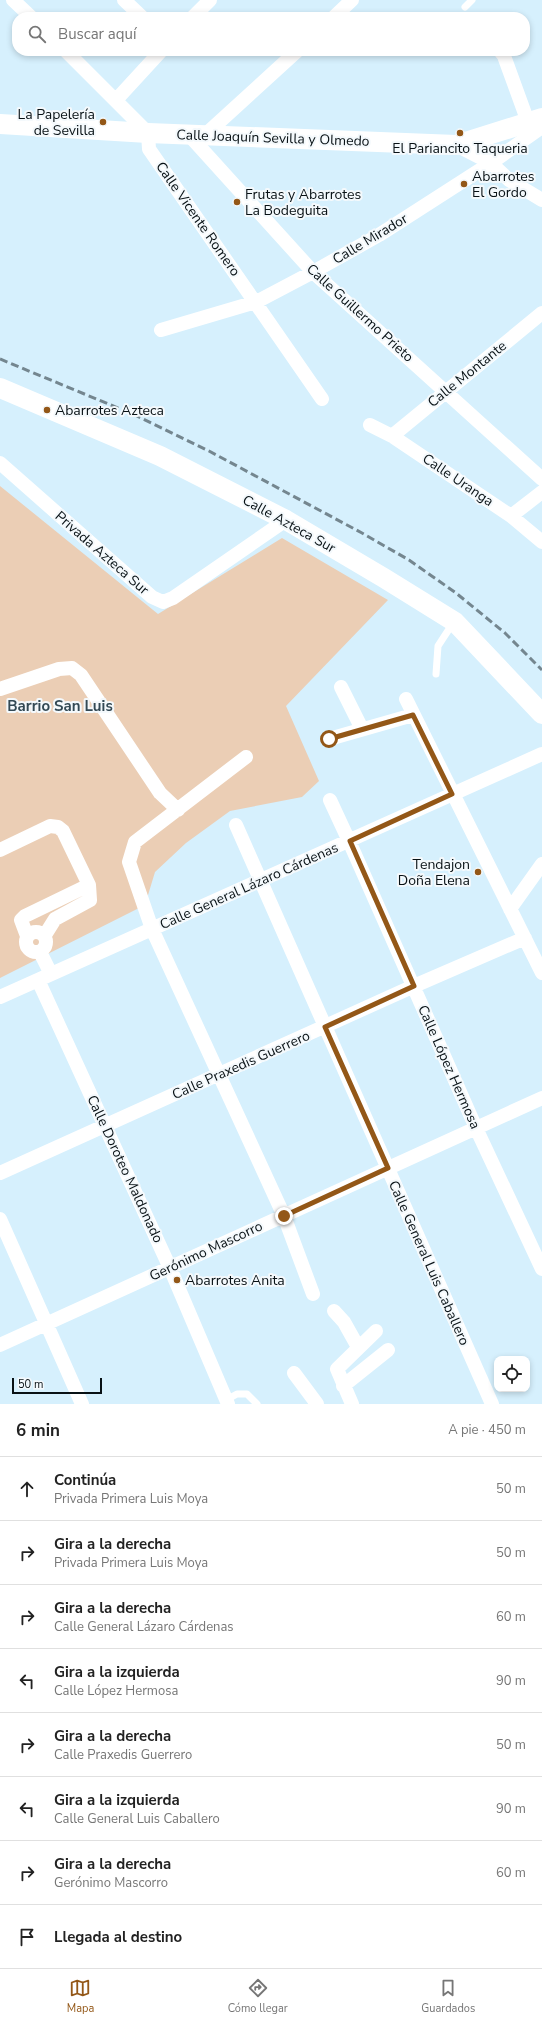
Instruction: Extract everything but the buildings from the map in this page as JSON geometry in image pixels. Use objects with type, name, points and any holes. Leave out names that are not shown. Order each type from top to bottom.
[{"type":"street","points":[[13,0],[26,12]]},
{"type":"street","points":[[124,0],[137,12]]},
{"type":"street","points":[[198,12],[210,0]]},
{"type":"street","points":[[339,12],[352,0]]},
{"type":"street","points":[[71,56],[148,133]]},
{"type":"street","points":[[116,100],[156,56]]},
{"type":"street","points":[[197,135],[291,56]]},
{"type":"street","points":[[504,56],[537,122]]},
{"type":"street","name":"Calle Joaquín Sevilla y Olmedo","points":[[0,124],[148,133],[456,145],[537,122]]},
{"type":"street","name":"Calle Mirador","points":[[162,330],[256,302],[313,272],[378,235],[491,163],[537,122]]},
{"type":"street","name":"Calle Vicente Romero","points":[[148,133],[149,149],[256,302]]},
{"type":"street","name":"Calle Guillermo Prieto","points":[[197,135],[313,272],[542,479]]},
{"type":"street","points":[[456,145],[491,163],[508,180],[542,200]]},
{"type":"street","points":[[256,302],[322,399]]},
{"type":"street","name":"Calle Montante","points":[[392,436],[542,313]]},
{"type":"street","name":"Calle Azteca Sur","points":[[0,388],[160,456],[286,520],[455,622],[542,714]]},
{"type":"street","name":"Calle Uranga","points":[[370,425],[392,436],[511,516],[542,542]]},
{"type":"street","name":"Privada Azteca Sur","points":[[2,468],[152,597],[163,602],[173,598],[286,520]]},
{"type":"street","points":[[511,516],[542,492]]},
{"type":"street","points":[[0,689],[59,669],[72,668],[81,675],[160,793],[178,810]]},
{"type":"street","points":[[341,687],[362,729]]},
{"type":"street","points":[[406,699],[542,973]]},
{"type":"street","points":[[329,739],[413,715]]},
{"type":"street","name":"Calle General Lázaro Cárdenas","points":[[0,997],[542,754]]},
{"type":"street","points":[[246,757],[135,842],[129,862],[152,929],[284,1216],[313,1294]]},
{"type":"street","name":"Calle López Hermosa","points":[[330,800],[350,841],[476,1128],[542,1269]]},
{"type":"street","name":"Calle General Luis Caballero","points":[[236,825],[492,1404]]},
{"type":"street","points":[[0,850],[50,826],[58,826],[63,831],[89,885],[90,900],[55,919],[45,935]]},
{"type":"street","points":[[510,909],[542,864]]},
{"type":"street","points":[[27,936],[32,932],[39,931],[45,935],[47,941],[45,948],[40,952],[34,952],[28,948],[26,942],[27,936],[22,920],[25,916],[89,885]]},
{"type":"street","name":"Calle Praxedis Guerrero","points":[[0,1173],[414,986],[525,938]]},
{"type":"street","points":[[40,952],[51,974]]},
{"type":"street","name":"Calle Doroteo Maldonado","points":[[38,980],[170,1268],[223,1402]]},
{"type":"street","name":"Gerónimo Mascorro","points":[[0,1345],[542,1098]]},
{"type":"street","points":[[0,1219],[82,1404]]},
{"type":"street","points":[[334,1311],[344,1322],[358,1347]]},
{"type":"street","points":[[352,1404],[336,1369],[376,1331]]},
{"type":"street","points":[[343,1386],[388,1350]]},
{"type":"street","points":[[294,1373],[317,1404]]},
{"type":"lane","points":[[465,7],[472,0]]},
{"type":"lane","points":[[436,674],[438,646],[455,622]]},
{"type":"lane","points":[[223,1402],[237,1394],[247,1394],[257,1404]]},
{"type":"shaded area","points":[[0,486],[158,614],[282,538],[388,600],[286,706],[319,781],[302,797],[230,811],[186,843],[155,872],[145,905],[0,978]]},
{"type":"railway","points":[[0,359],[135,415],[209,451],[362,533],[409,560],[456,593],[505,633],[542,670]]},
{"type":"place","name":"La Papelería de Sevilla","points":[[103,122]]},
{"type":"place","name":"El Pariancito Taqueria","points":[[460,133]]},
{"type":"place","name":"Abarrotes El Gordo","points":[[464,184]]},
{"type":"place","name":"Frutas y Abarrotes La Bodeguita","points":[[237,202]]},
{"type":"place","name":"Abarrotes Azteca","points":[[47,410]]},
{"type":"place","name":"Tendajon Doña Elena","points":[[478,872]]},
{"type":"place","name":"Abarrotes Anita","points":[[177,1280]]},
{"type":"district","name":"Barrio San Luis","points":[[60,706]]},
{"type":"route","points":[[284,1216],[388,1168],[325,1027],[414,986],[350,841],[452,794],[413,715],[329,739]]}]
